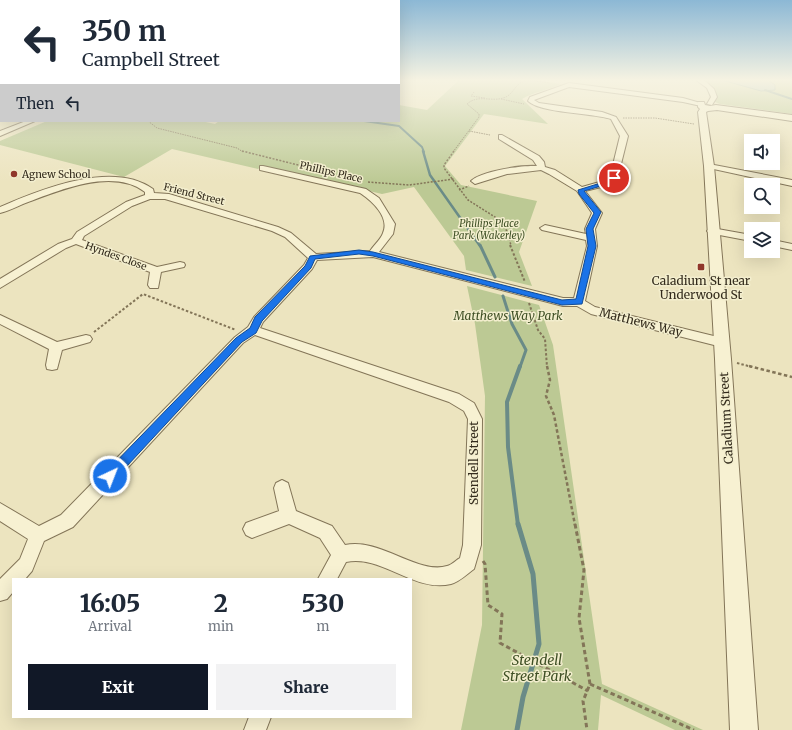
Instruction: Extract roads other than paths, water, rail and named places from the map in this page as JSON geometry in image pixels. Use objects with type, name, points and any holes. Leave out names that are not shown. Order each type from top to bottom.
[{"type":"street","points":[[475,181],[492,175],[533,167],[551,171],[570,186],[581,190],[606,183],[614,178],[624,136],[614,118],[602,114]]},
{"type":"street","name":"Caladium Street","points":[[702,114],[709,166],[712,231],[722,350],[744,730]]},
{"type":"street","points":[[764,114],[792,118]]},
{"type":"street","points":[[0,134],[30,122]]},
{"type":"street","points":[[490,136],[503,134],[536,158],[540,162],[541,168]]},
{"type":"street","points":[[709,166],[792,183]]},
{"type":"street","name":"Phillips Place","points":[[266,171],[363,191],[376,200],[388,219],[390,229],[373,254]]},
{"type":"street","name":"Friend Street","points":[[0,210],[31,198],[95,179],[119,180],[145,187],[150,191],[150,196],[166,196],[275,229],[288,235],[313,257]]},
{"type":"street","points":[[579,302],[592,246],[590,229],[597,212],[581,193],[581,190]]},
{"type":"street","points":[[0,284],[62,246],[76,241],[80,234],[128,204],[150,196]]},
{"type":"street","points":[[545,228],[591,238]]},
{"type":"street","points":[[712,231],[744,237]]},
{"type":"street","name":"Hyndes Close","points":[[76,241],[156,270],[180,265]]},
{"type":"street","points":[[780,244],[792,247]]},
{"type":"street","name":"Matthews Way","points":[[313,257],[326,257],[359,252],[373,254],[562,302],[579,302],[591,310],[722,350]]},
{"type":"street","points":[[13,578],[26,565],[38,535],[67,521],[234,345],[250,332],[258,320],[308,267],[313,257]]},
{"type":"street","name":"Hyndes Close","points":[[154,285],[156,270]]},
{"type":"street","points":[[0,319],[56,347],[86,339]]},
{"type":"street","name":"Stendell Street","points":[[250,332],[454,398],[469,407],[475,419],[472,545],[468,563],[450,574],[430,576],[366,553],[353,552],[341,555]]},
{"type":"street","points":[[52,365],[56,347]]},
{"type":"street","points":[[282,488],[289,516]]},
{"type":"street","points":[[0,511],[38,535]]},
{"type":"street","points":[[252,529],[289,516],[326,532],[341,555],[328,578]]},
{"type":"street","points":[[0,592],[12,580]]},
{"type":"street","points":[[255,730],[260,718]]},
{"type":"waterway","points":[[371,122],[399,126],[422,147],[424,152]]},
{"type":"waterway","points":[[423,151],[430,175],[480,246]]},
{"type":"waterway","points":[[480,245],[495,277]]},
{"type":"waterway","points":[[503,296],[512,324],[526,350],[520,367]]},
{"type":"waterway","points":[[518,525],[508,447],[507,402],[520,366]]},
{"type":"waterway","points":[[517,730],[523,697],[539,644],[533,574],[518,524]]},
{"type":"place","name":"Agnew School","points":[[14,174]]},
{"type":"place","name":"Caladium St near Underwood St","points":[[701,267]]},
{"type":"park label","name":"Phillips Place Park (Wakerley)","points":[[489,228]]},
{"type":"park label","name":"Matthews Way Park","points":[[508,315]]},
{"type":"park label","name":"Stendell Street Park","points":[[537,668]]}]
